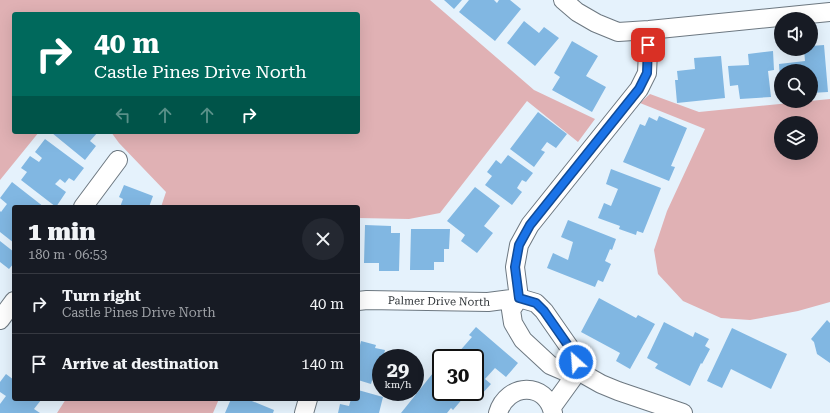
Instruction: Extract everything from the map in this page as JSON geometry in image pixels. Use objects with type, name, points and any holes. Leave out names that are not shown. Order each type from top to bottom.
[{"type":"street","points":[[563,0],[577,12],[596,23],[618,32],[830,12]]},
{"type":"street","points":[[649,30],[647,73],[639,89],[530,225],[519,245],[515,267],[519,298],[512,310],[513,323],[523,340],[550,365],[564,371],[578,371],[601,384],[618,391],[683,413]]},
{"type":"street","points":[[84,205],[118,160]]},
{"type":"street","points":[[498,413],[500,405],[506,398],[513,392],[522,390],[531,390],[540,393],[547,399],[553,410],[578,371],[574,354],[544,311],[536,303],[519,298]]},
{"type":"street","name":"Palmer Drive North","points":[[360,301],[488,302],[519,298]]},
{"type":"street","points":[[0,320],[12,304]]},
{"type":"street","points":[[304,413],[307,401]]},
{"type":"shaded area","points":[[0,0],[430,0],[534,90],[595,119],[578,142],[527,101],[440,213],[409,219],[360,218],[360,205],[162,205],[166,192],[119,143],[112,134],[360,134],[360,12],[12,12],[12,134],[37,134],[0,180]]},
{"type":"shaded area","points":[[650,94],[699,112],[774,105],[774,108],[818,108],[818,100],[830,99],[830,302],[798,311],[750,320],[721,318],[683,301],[658,274],[654,250],[667,211],[705,129],[640,103]]},
{"type":"shaded area","points":[[65,401],[218,401],[213,413],[57,413]]},
{"type":"building","points":[[444,0],[462,0],[454,9]]},
{"type":"building","points":[[469,0],[494,0],[497,3],[499,0],[510,0],[521,9],[495,41],[459,12]]},
{"type":"building","points":[[524,21],[539,33],[544,27],[559,38],[535,66],[507,43]]},
{"type":"building","points":[[572,41],[598,56],[586,76],[606,87],[592,112],[552,90],[560,77],[554,73]]},
{"type":"building","points":[[818,45],[824,45],[828,92],[818,93],[818,64],[779,64],[805,61],[805,56],[818,56]]},
{"type":"building","points":[[773,51],[774,70],[768,71],[771,97],[740,99],[738,85],[730,86],[728,66],[749,65],[748,54]]},
{"type":"building","points":[[721,56],[725,98],[677,103],[675,80],[678,80],[677,71],[695,69],[694,58]]},
{"type":"building","points":[[538,112],[567,134],[556,148],[547,142],[541,150],[545,152],[534,167],[510,149]]},
{"type":"building","points":[[659,116],[687,128],[671,166],[675,167],[669,181],[623,162],[640,124],[645,126],[649,117],[657,121]]},
{"type":"building","points":[[53,134],[96,134],[90,141],[96,146],[85,160]]},
{"type":"building","points":[[45,139],[84,168],[74,181],[69,178],[65,183],[60,179],[55,184],[66,192],[57,205],[53,205],[21,180],[27,172],[21,168],[30,156],[39,162],[42,158],[35,152]]},
{"type":"building","points":[[508,155],[533,173],[526,182],[522,180],[517,188],[522,192],[512,205],[485,185],[492,176],[487,172],[496,160],[501,164]]},
{"type":"building","points":[[611,169],[661,188],[643,233],[637,231],[636,235],[619,229],[620,226],[598,218],[604,203],[611,206],[618,189],[606,184]]},
{"type":"building","points":[[12,182],[41,205],[12,205],[12,241],[0,232],[0,211],[1,212],[7,204],[0,198]]},
{"type":"building","points":[[124,185],[153,196],[150,205],[121,205],[123,199],[119,197]]},
{"type":"building","points":[[475,187],[500,206],[484,226],[493,233],[477,253],[461,241],[465,235],[447,221]]},
{"type":"building","points":[[568,220],[616,239],[612,250],[610,249],[605,261],[611,264],[603,282],[598,280],[595,287],[547,268],[553,253],[568,260],[573,242],[561,237]]},
{"type":"building","points":[[365,225],[391,226],[391,233],[400,233],[399,271],[379,271],[379,263],[364,263]]},
{"type":"building","points":[[411,229],[450,229],[449,249],[444,249],[444,262],[434,262],[434,270],[410,270]]},
{"type":"building","points":[[0,241],[12,250],[12,265],[9,269],[0,262]]},
{"type":"building","points":[[599,298],[636,318],[638,315],[655,324],[630,369],[616,361],[620,353],[581,332]]},
{"type":"building","points":[[827,320],[830,323],[830,363],[817,354],[814,342],[811,339]]},
{"type":"building","points":[[664,322],[693,337],[695,332],[709,339],[705,346],[710,349],[702,364],[701,363],[690,386],[655,368],[658,364],[647,358]]},
{"type":"building","points":[[476,327],[518,363],[506,377],[495,368],[485,379],[491,384],[484,392],[484,349],[462,349],[472,337],[469,335]]},
{"type":"building","points":[[732,328],[787,354],[771,389],[731,369],[722,388],[707,381]]},
{"type":"building","points":[[361,341],[376,345],[375,348],[380,349],[372,349],[371,384],[360,381]]},
{"type":"building","points":[[6,374],[12,378],[12,401],[40,401],[34,409],[40,413],[0,413],[0,404],[6,396],[0,392],[0,382]]},
{"type":"building","points":[[432,374],[432,401],[461,401],[453,410],[451,408],[447,413],[401,413],[411,401],[424,401],[424,384]]},
{"type":"building","points":[[360,391],[372,394],[372,401],[382,401],[379,413],[338,413],[340,404],[349,406],[350,401],[360,401]]},
{"type":"building","points":[[230,401],[252,401],[274,410],[273,413],[225,413]]},
{"type":"route","points":[[576,362],[574,354],[544,311],[536,303],[519,298],[515,267],[519,245],[530,225],[639,89],[647,73],[648,45]]}]
